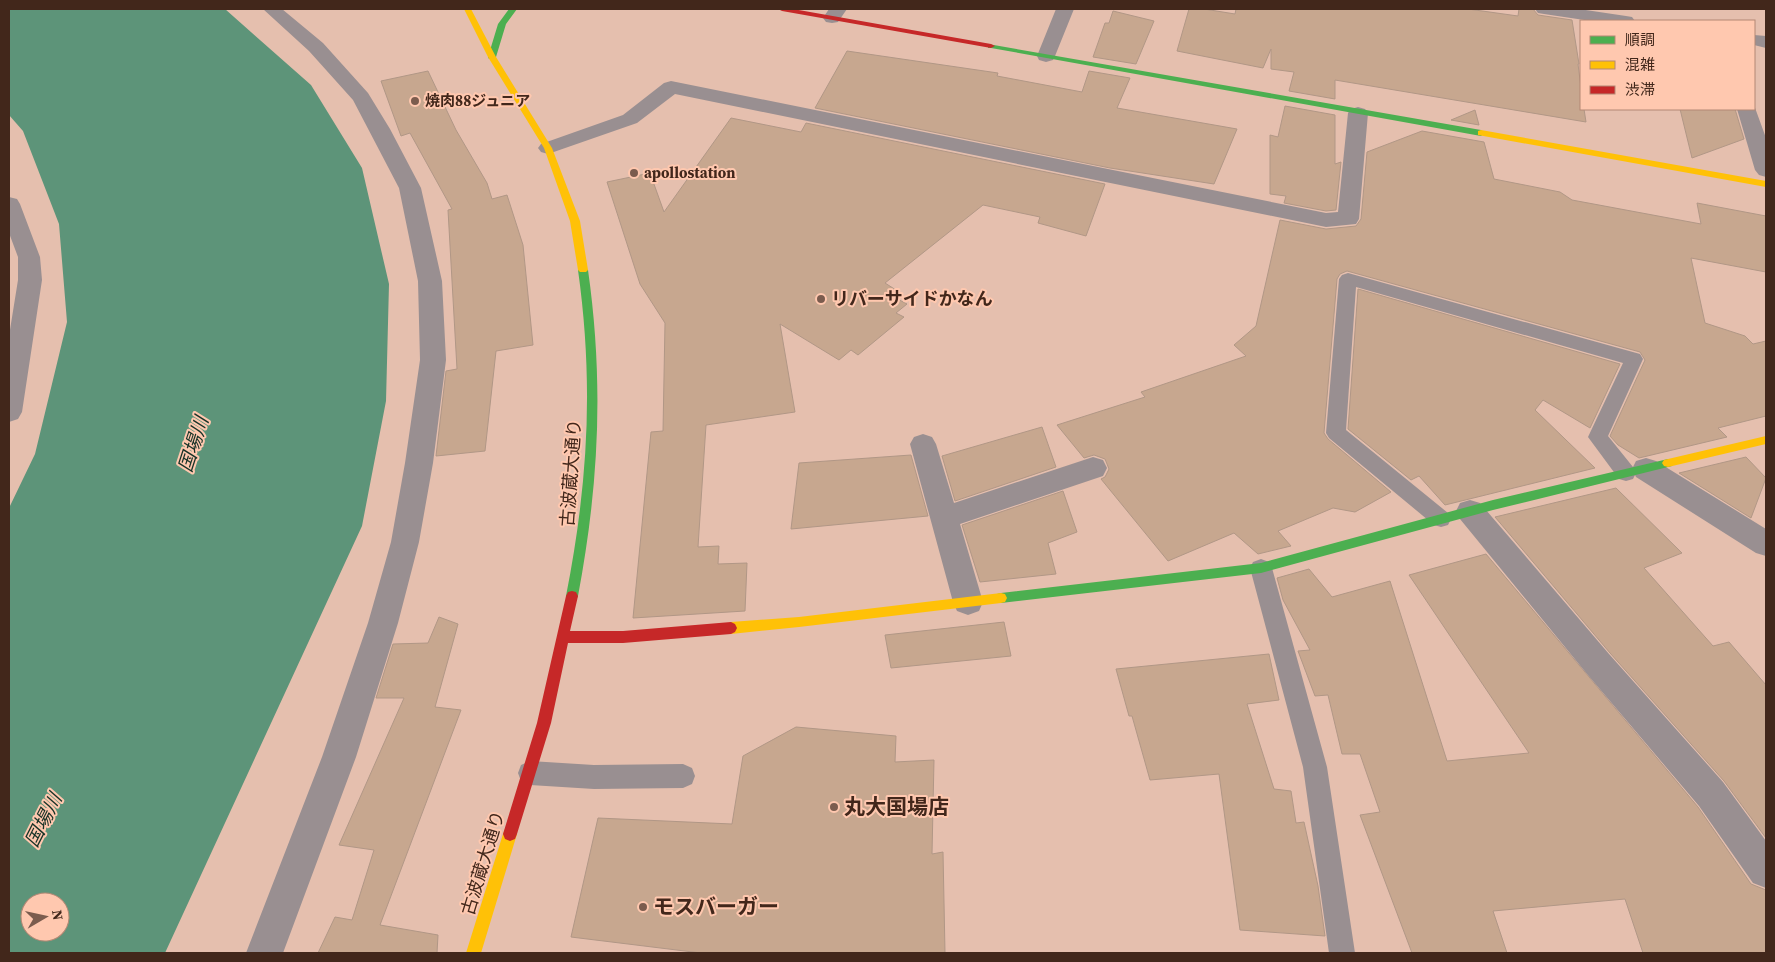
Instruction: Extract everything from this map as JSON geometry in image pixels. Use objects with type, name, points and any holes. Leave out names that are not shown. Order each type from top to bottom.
[{"type":"main road","name":"古波蔵大通り","points":[[467,9],[492,57],[548,148],[575,221],[590,313],[593,383],[593,452],[582,550],[564,637],[530,773],[473,953]]},
{"type":"main road","points":[[492,57],[499,32],[509,12],[513,9]]},
{"type":"main road","points":[[782,9],[835,14],[1046,56],[1766,184]]},
{"type":"main road","points":[[564,637],[623,637],[799,622],[1260,568],[1455,516],[1766,440]]},
{"type":"street","points":[[265,953],[340,757],[383,623],[405,542],[419,463],[433,360],[430,281],[410,188],[380,129],[361,97],[316,47],[272,9]]},
{"type":"street","points":[[1046,56],[1065,9]]},
{"type":"street","points":[[1544,9],[1619,20]]},
{"type":"street","points":[[548,148],[630,119],[671,87],[1316,218],[1348,219],[1358,112]]},
{"type":"street","points":[[1748,110],[1766,170]]},
{"type":"street","points":[[9,204],[29,257],[30,280],[9,412]]},
{"type":"street","points":[[923,444],[968,602]]},
{"type":"street","points":[[944,518],[1093,468]]},
{"type":"street","points":[[1636,471],[1766,544]]},
{"type":"street","points":[[1455,516],[1598,664],[1712,794],[1766,870]]},
{"type":"lane","points":[[1455,516],[1336,433],[1348,279],[1634,358],[1598,438],[1636,471]]},
{"type":"lane","points":[[1260,568],[1315,768],[1342,953]]},
{"type":"lane","points":[[530,773],[594,777],[683,776]]},
{"type":"water","name":"国場川","points":[[9,9],[225,9],[311,85],[362,168],[389,284],[386,401],[362,526],[165,953],[9,953],[9,508],[35,454],[67,322],[59,224],[23,131],[9,115]]},
{"type":"building","points":[[1189,9],[1204,9],[1235,14],[1236,9],[1468,9],[1518,16],[1519,9],[1533,9],[1538,15],[1572,20],[1579,64],[1580,110],[1584,110],[1586,122],[1335,80],[1335,99],[1289,91],[1294,72],[1271,69],[1271,49],[1263,68],[1177,51]]},
{"type":"building","points":[[1113,11],[1154,21],[1136,64],[1093,57],[1105,23],[1109,23]]},
{"type":"building","points":[[847,51],[998,73],[997,76],[1082,92],[1089,71],[1130,78],[1117,108],[1237,129],[1214,184],[1110,168],[815,108]]},
{"type":"building","points":[[428,71],[456,130],[487,183],[492,199],[507,195],[523,245],[533,345],[496,351],[485,451],[436,456],[446,371],[457,369],[448,210],[452,209],[410,133],[401,136],[381,81]]},
{"type":"building","points":[[1285,106],[1335,115],[1335,164],[1341,162],[1336,210],[1326,211],[1284,203],[1286,196],[1270,194],[1270,135],[1278,137]]},
{"type":"building","points":[[1475,110],[1479,125],[1451,120]]},
{"type":"building","points":[[1680,110],[1735,110],[1744,139],[1692,158]]},
{"type":"building","points":[[731,118],[801,132],[806,123],[1105,184],[1086,236],[1038,223],[1040,217],[983,205],[885,283],[896,290],[890,295],[907,304],[896,313],[904,317],[858,355],[851,350],[839,360],[780,324],[795,412],[706,425],[698,547],[719,546],[718,564],[747,563],[745,611],[633,618],[651,432],[663,431],[665,323],[640,284],[607,182],[650,173],[664,212]]},
{"type":"building","points":[[1422,131],[1484,142],[1494,179],[1560,192],[1572,200],[1701,224],[1697,203],[1766,216],[1766,272],[1691,258],[1705,323],[1745,336],[1753,344],[1766,341],[1766,416],[1718,428],[1727,437],[1639,458],[1618,445],[1610,436],[1645,360],[1640,352],[1347,271],[1340,274],[1337,279],[1324,433],[1328,439],[1391,492],[1355,512],[1333,508],[1278,531],[1291,546],[1258,554],[1234,533],[1168,561],[1101,479],[1105,477],[1109,469],[1105,459],[1094,455],[1084,458],[1057,425],[1145,397],[1141,392],[1246,356],[1234,345],[1256,326],[1280,220],[1326,229],[1356,226],[1361,219],[1367,152]]},
{"type":"building","points":[[1358,289],[1620,364],[1590,428],[1543,400],[1535,410],[1595,468],[1445,505],[1419,476],[1411,480],[1348,429]]},
{"type":"building","points":[[1042,427],[1056,467],[955,501],[942,456]]},
{"type":"building","points":[[911,455],[928,516],[791,529],[799,463]]},
{"type":"building","points":[[1746,457],[1766,478],[1751,518],[1679,473]]},
{"type":"building","points":[[1616,488],[1682,553],[1644,568],[1713,646],[1729,642],[1766,685],[1766,838],[1724,781],[1610,653],[1495,517]]},
{"type":"building","points":[[1063,491],[1077,532],[1048,543],[1056,574],[980,582],[962,525]]},
{"type":"building","points":[[1486,554],[1698,807],[1751,884],[1766,890],[1766,953],[1643,953],[1625,899],[1493,911],[1507,953],[1412,953],[1360,815],[1380,812],[1360,754],[1342,754],[1328,695],[1315,696],[1298,651],[1310,650],[1283,600],[1277,578],[1309,569],[1332,597],[1390,581],[1447,761],[1529,753],[1409,575]]},
{"type":"building","points":[[439,617],[458,624],[435,707],[461,710],[380,925],[438,935],[437,953],[318,953],[335,917],[352,920],[374,850],[339,845],[404,698],[376,698],[393,644],[428,643]]},
{"type":"building","points":[[1004,622],[1011,656],[891,668],[885,635]]},
{"type":"building","points":[[1269,654],[1279,700],[1247,704],[1274,789],[1291,791],[1296,823],[1304,822],[1318,886],[1325,936],[1240,930],[1219,774],[1150,780],[1132,716],[1129,716],[1116,669]]},
{"type":"building","name":"丸大国場店","points":[[796,727],[896,736],[895,762],[934,760],[932,854],[943,852],[945,953],[701,953],[571,937],[598,818],[732,824],[743,756]]},
{"type":"traffic: fast","points":[[492,57],[502,24],[513,9]]},
{"type":"traffic: fast","points":[[991,46],[1481,133]]},
{"type":"traffic: fast","points":[[572,596],[586,515],[593,433],[592,351],[583,270]]},
{"type":"traffic: fast","points":[[1001,598],[1261,568],[1493,505],[1668,463]]},
{"type":"traffic: slow","points":[[467,9],[492,57],[548,148],[575,221],[583,270]]},
{"type":"traffic: slow","points":[[1481,133],[1766,184]]},
{"type":"traffic: slow","points":[[1668,463],[1766,440]]},
{"type":"traffic: slow","points":[[731,628],[799,622],[1001,598]]},
{"type":"traffic: slow","points":[[473,953],[510,834]]},
{"type":"traffic: jam","points":[[782,9],[991,46]]},
{"type":"traffic: jam","points":[[510,834],[544,723],[572,596]]},
{"type":"traffic: jam","points":[[564,637],[623,637],[731,628]]},
{"type":"place","name":"焼肉88ジュニア","points":[[415,101]]},
{"type":"place","name":"apollostation","points":[[634,173]]},
{"type":"place","name":"リバーサイドかなん","points":[[821,299]]},
{"type":"place","name":"丸大国場店","points":[[834,807]]},
{"type":"place","name":"モスバーガー","points":[[643,907]]}]
